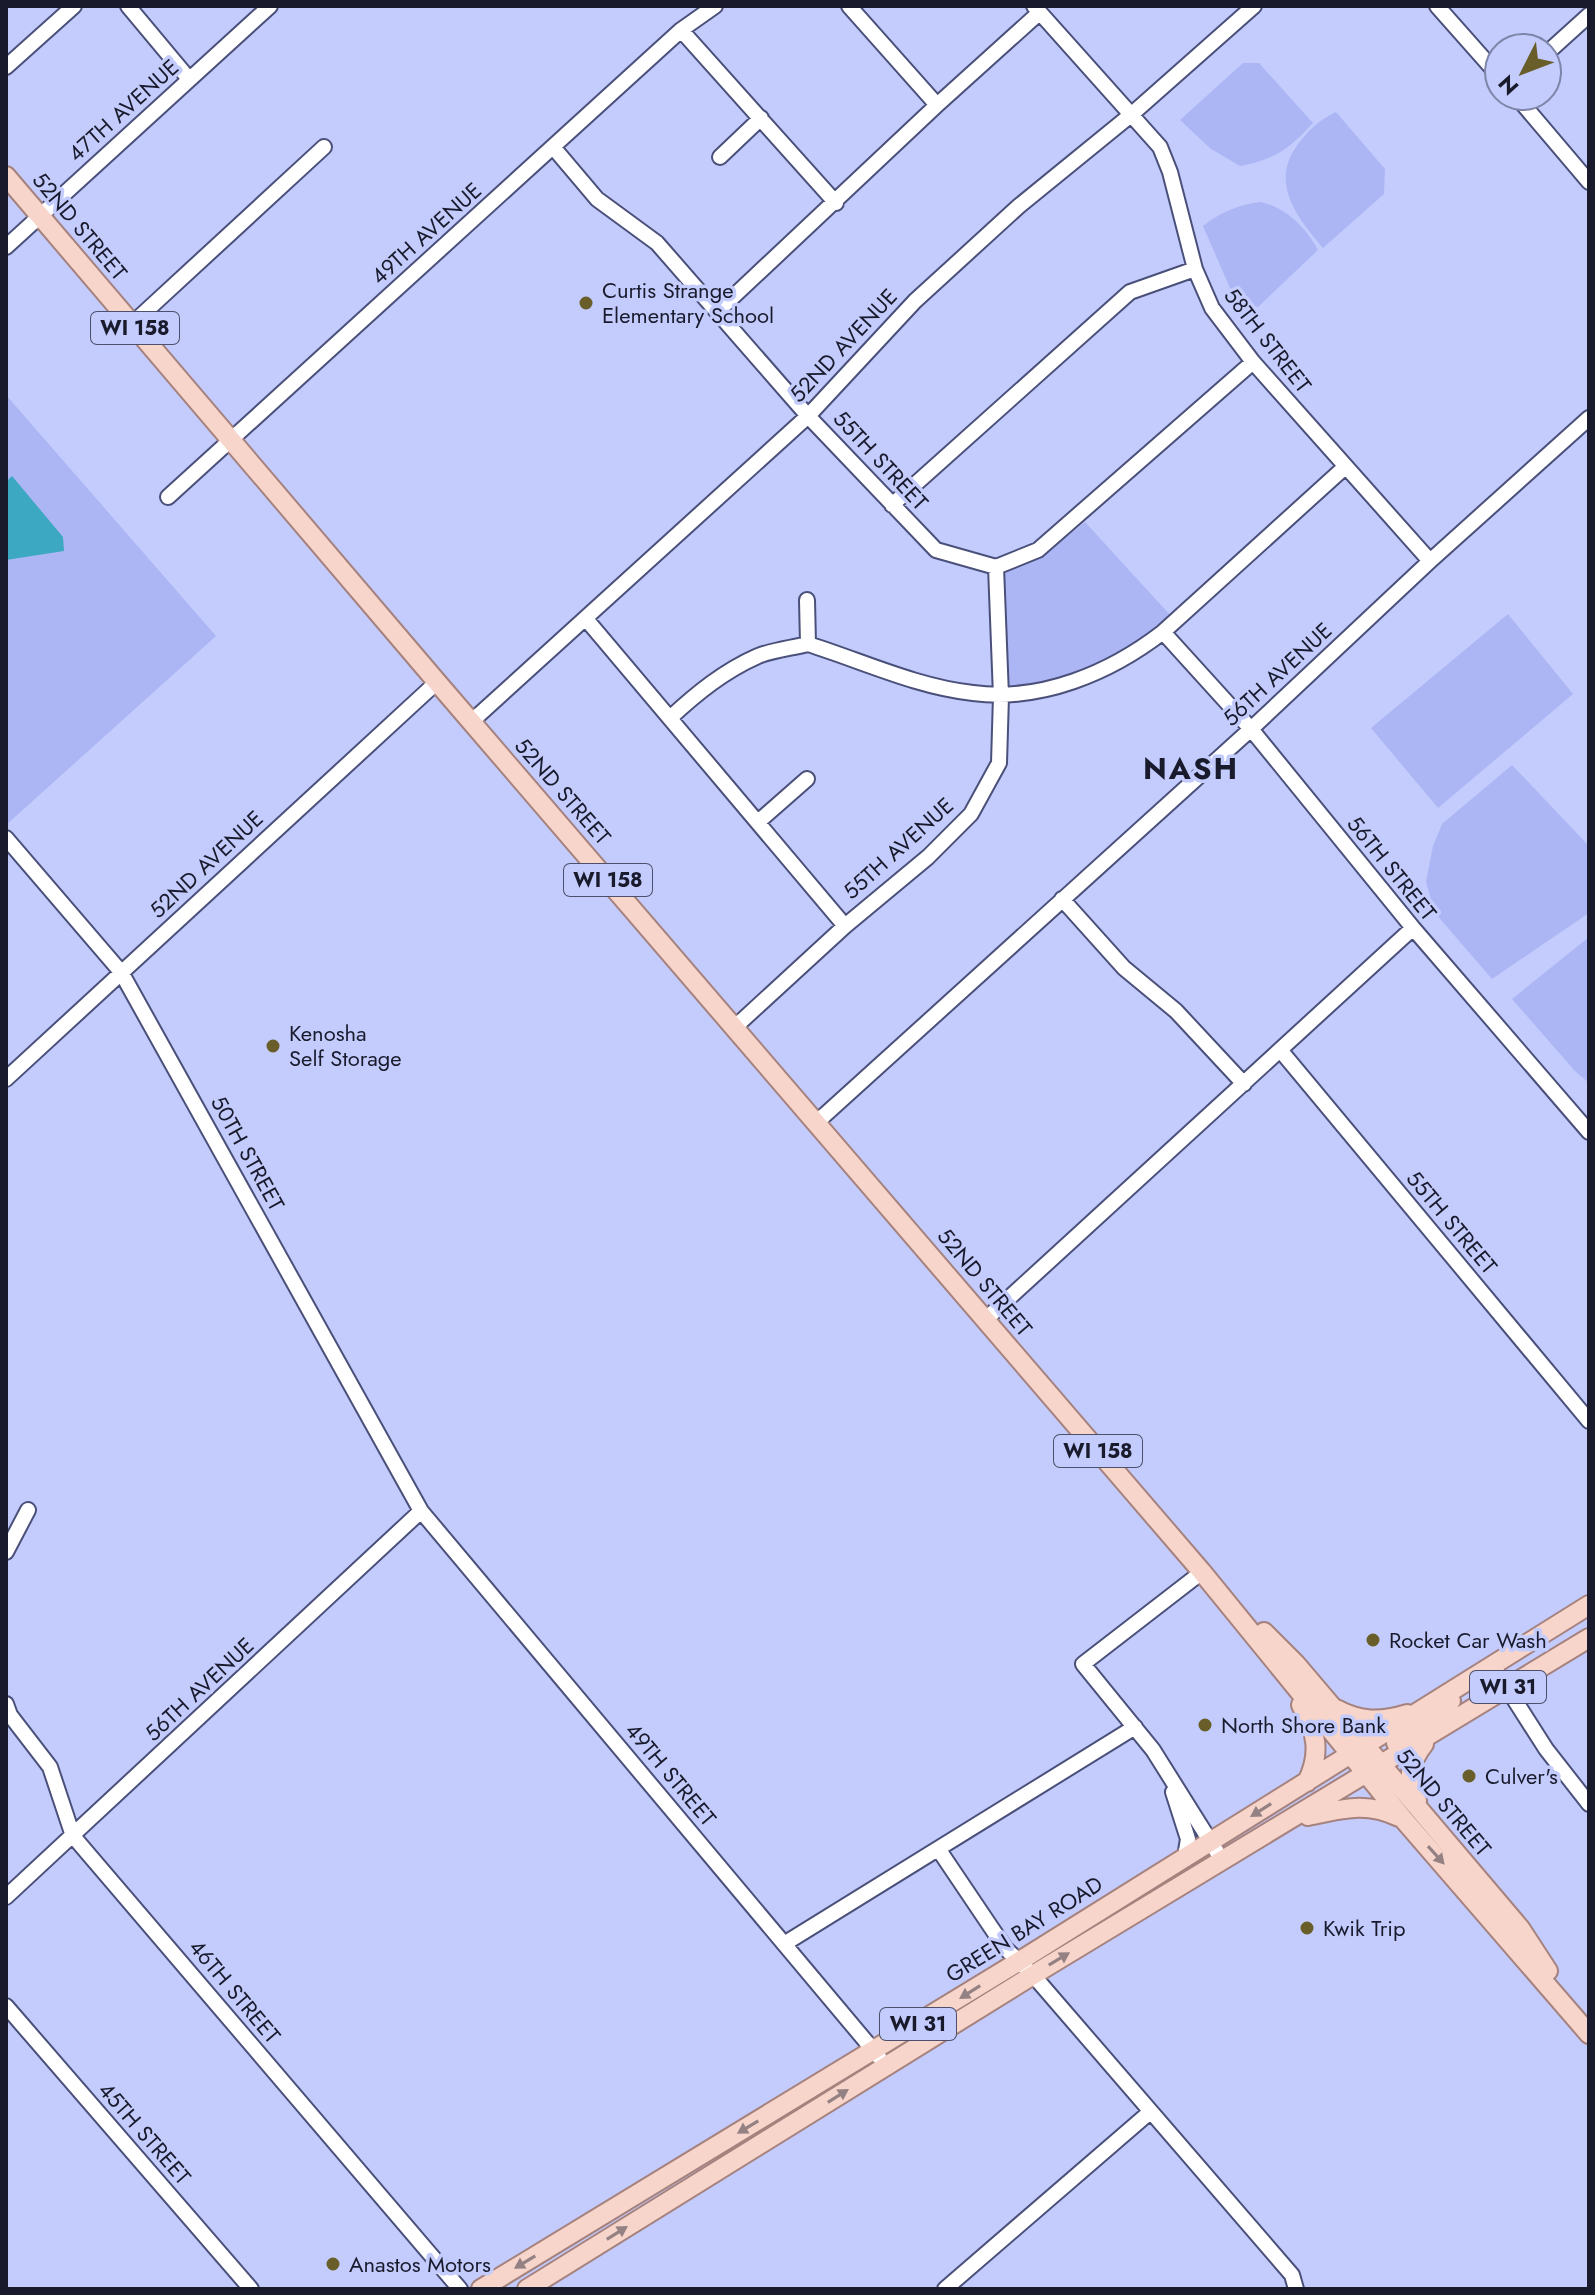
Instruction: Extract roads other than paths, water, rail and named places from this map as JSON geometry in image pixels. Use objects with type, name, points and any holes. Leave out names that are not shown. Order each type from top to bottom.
[{"type":"main road","name":"52ND STREET","points":[[6,176],[1265,1648],[1423,1815],[1520,1928],[1589,2034]]},
{"type":"main road","name":"52ND STREET","points":[[1206,1577],[1279,1646],[1332,1706],[1404,1820],[1589,2034]]},
{"type":"main road","name":"GREEN BAY ROAD","points":[[527,2289],[1289,1820],[1368,1760],[1425,1709],[1589,1605]]},
{"type":"main road","name":"GREEN BAY ROAD","points":[[481,2289],[874,2051],[1307,1782],[1429,1737],[1589,1638]]},
{"type":"main road","points":[[1265,1648],[1312,1723],[1316,1752],[1307,1782]]},
{"type":"main road","points":[[1368,1760],[1434,1718],[1469,1681]]},
{"type":"main road","points":[[1332,1706],[1353,1717],[1373,1721],[1425,1709]]},
{"type":"main road","points":[[1423,1815],[1414,1794],[1410,1770],[1416,1754],[1429,1737]]},
{"type":"main road","points":[[1289,1820],[1355,1807],[1375,1807],[1404,1820]]},
{"type":"street","points":[[6,67],[74,6]]},
{"type":"street","points":[[128,6],[189,79]]},
{"type":"street","name":"47TH AVENUE","points":[[6,247],[270,6]]},
{"type":"street","name":"49TH AVENUE","points":[[168,497],[681,30],[715,6]]},
{"type":"street","points":[[849,6],[937,105]]},
{"type":"street","name":"52ND AVENUE","points":[[471,722],[808,416],[915,301],[1019,206],[1132,114],[1254,6]]},
{"type":"street","points":[[1437,6],[1483,58]]},
{"type":"street","points":[[718,311],[836,203],[1037,9]]},
{"type":"street","name":"58TH STREET","points":[[1037,9],[1160,147],[1170,172],[1195,269],[1212,308],[1253,362],[1430,561]]},
{"type":"street","points":[[1563,39],[1589,15]]},
{"type":"street","points":[[681,30],[836,203]]},
{"type":"street","points":[[1530,112],[1589,182]]},
{"type":"street","points":[[720,157],[761,118]]},
{"type":"street","points":[[132,324],[324,147]]},
{"type":"street","name":"55TH STREET","points":[[553,147],[597,199],[657,243],[808,416],[936,550],[996,567]]},
{"type":"street","points":[[892,505],[1130,292],[1195,269]]},
{"type":"street","points":[[996,567],[1038,550],[1253,362]]},
{"type":"street","name":"56TH AVENUE","points":[[817,1122],[1589,418]]},
{"type":"street","points":[[670,718],[702,688],[760,655],[808,644],[923,682],[971,693],[1001,696],[1077,680],[1130,655],[1163,632],[1345,467]]},
{"type":"street","name":"55TH AVENUE","points":[[735,1027],[845,926],[928,857],[971,814],[999,763],[1001,696],[996,567]]},
{"type":"street","points":[[807,600],[808,644]]},
{"type":"street","points":[[586,619],[845,926]]},
{"type":"street","name":"56TH STREET","points":[[1163,632],[1251,729],[1413,928],[1589,1132]]},
{"type":"street","name":"52ND AVENUE","points":[[6,1079],[437,682]]},
{"type":"street","points":[[758,822],[807,779]]},
{"type":"street","name":"50TH STREET","points":[[6,838],[121,972],[421,1511]]},
{"type":"street","points":[[1062,899],[1124,968],[1176,1011],[1244,1084]]},
{"type":"street","points":[[985,1320],[1413,928]]},
{"type":"street","name":"55TH STREET","points":[[1281,1051],[1589,1421]]},
{"type":"street","points":[[6,1552],[28,1510]]},
{"type":"street","name":"56TH AVENUE","points":[[6,1897],[421,1511]]},
{"type":"street","name":"49TH STREET","points":[[421,1511],[887,2066]]},
{"type":"street","points":[[1206,1577],[1083,1664],[1135,1727],[1222,1860]]},
{"type":"street","points":[[1493,1666],[1546,1749],[1589,1804]]},
{"type":"street","name":"46TH STREET","points":[[6,1704],[10,1715],[50,1767],[73,1836],[460,2289]]},
{"type":"street","points":[[784,1944],[1135,1727]]},
{"type":"street","points":[[1169,1780],[1188,1839],[1185,1857]]},
{"type":"street","points":[[939,1850],[1005,1948],[1033,1975],[1296,2279],[1296,2289]]},
{"type":"street","name":"45TH STREET","points":[[6,2006],[251,2289]]},
{"type":"street","points":[[945,2289],[1150,2112]]},
{"type":"place","name":"Curtis Strange Elementary School","points":[[586,303]]},
{"type":"place","name":"Kenosha Self Storage","points":[[273,1046]]},
{"type":"place","name":"Rocket Car Wash","points":[[1373,1640]]},
{"type":"place","name":"North Shore Bank","points":[[1205,1725]]},
{"type":"place","name":"Culver's","points":[[1469,1776]]},
{"type":"place","name":"Kwik Trip","points":[[1307,1928]]},
{"type":"place","name":"Anastos Motors","points":[[333,2264]]},
{"type":"district","name":"NASH","points":[[1191,768]]}]
